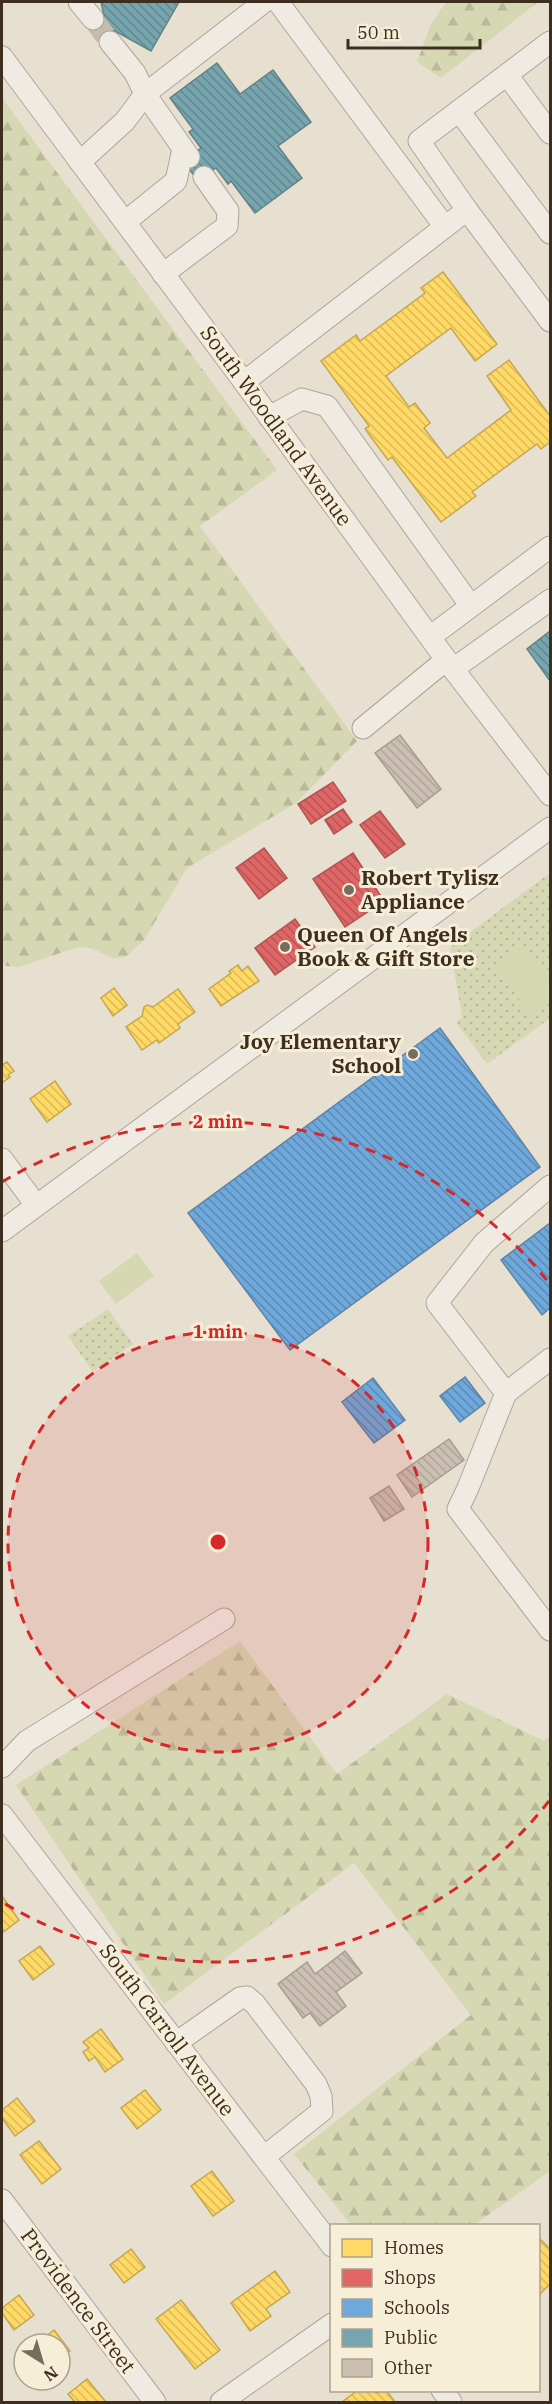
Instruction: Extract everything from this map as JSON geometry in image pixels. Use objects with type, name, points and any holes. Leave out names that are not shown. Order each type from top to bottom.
[{"type":"street","points":[[79,2],[93,19]]},
{"type":"street","points":[[80,162],[124,121],[145,93],[264,2]]},
{"type":"street","points":[[278,2],[445,227]]},
{"type":"street","points":[[111,42],[135,73],[145,93],[186,153],[176,181],[125,222]]},
{"type":"street","points":[[547,310],[467,210],[419,141],[550,42]]},
{"type":"street","name":"South Woodland Avenue","points":[[2,57],[244,382],[450,665],[550,795]]},
{"type":"street","points":[[507,75],[550,133]]},
{"type":"street","points":[[459,111],[550,233]]},
{"type":"street","points":[[163,274],[227,226],[228,211],[207,182],[176,181]]},
{"type":"street","points":[[244,382],[467,210]]},
{"type":"street","points":[[269,417],[302,399],[327,406],[471,606]]},
{"type":"street","points":[[430,637],[550,548]]},
{"type":"street","points":[[363,728],[450,665],[550,600]]},
{"type":"street","points":[[2,1232],[550,828]]},
{"type":"street","points":[[2,1159],[36,1205]]},
{"type":"street","points":[[506,1393],[437,1304],[484,1243],[550,1186]]},
{"type":"street","points":[[550,1359],[506,1393],[458,1509],[550,1630]]},
{"type":"street","points":[[2,1767],[27,1741],[224,1619]]},
{"type":"street","name":"South Carroll Avenue","points":[[2,1815],[330,2243]]},
{"type":"street","points":[[176,2043],[240,1998],[247,1997],[255,2004],[316,2084],[321,2096],[322,2111],[264,2157]]},
{"type":"street","name":"Providence Street","points":[[2,2200],[155,2403]]},
{"type":"street","points":[[221,2403],[330,2325]]},
{"type":"green space","points":[[446,2],[538,2],[441,78],[417,62],[430,26]]},
{"type":"green space","points":[[2,98],[277,470],[200,526],[357,741],[296,803],[187,868],[144,940],[126,957],[113,958],[91,948],[78,947],[19,967],[6,966],[2,963]]},
{"type":"green space","points":[[550,873],[550,1018],[487,1064],[456,1022],[462,1017],[450,947]]},
{"type":"green space","points":[[522,944],[550,983],[550,999],[530,1014],[494,965]]},
{"type":"green space","points":[[137,1253],[154,1276],[116,1304],[99,1281]]},
{"type":"green space","points":[[108,1309],[133,1344],[93,1372],[68,1336]]},
{"type":"green space","points":[[240,1641],[337,1774],[447,1694],[544,1741],[550,1736],[550,2171],[475,2224],[350,2224],[294,2154],[471,2015],[354,1863],[164,2004],[16,1785]]},
{"type":"building: Homes","points":[[443,272],[497,344],[475,361],[451,328],[386,376],[409,407],[415,403],[430,423],[424,428],[447,458],[511,410],[487,376],[509,360],[550,416],[550,442],[541,449],[537,444],[472,492],[476,496],[441,522],[392,457],[388,460],[365,429],[369,426],[321,361],[356,335],[360,341],[425,293],[421,288]]},
{"type":"building: Homes","points":[[238,965],[242,971],[248,966],[259,981],[221,1006],[209,989]]},
{"type":"building: Homes","points":[[114,988],[127,1005],[113,1016],[101,998]]},
{"type":"building: Homes","points":[[178,989],[195,1012],[178,1024],[180,1028],[159,1043],[157,1040],[142,1050],[126,1027],[142,1016],[144,1007],[147,1005],[153,1007]]},
{"type":"building: Homes","points":[[7,1062],[14,1071],[2,1083],[2,1065]]},
{"type":"building: Homes","points":[[55,1081],[71,1104],[47,1122],[30,1099]]},
{"type":"building: Homes","points":[[2,1896],[19,1920],[2,1933]]},
{"type":"building: Homes","points":[[40,1946],[54,1964],[33,1980],[19,1961]]},
{"type":"building: Homes","points":[[101,2029],[123,2059],[105,2072],[95,2057],[89,2061],[83,2052],[89,2048],[83,2042]]},
{"type":"building: Homes","points":[[145,2090],[161,2110],[137,2129],[121,2108]]},
{"type":"building: Homes","points":[[17,2098],[35,2121],[15,2136],[2,2118],[2,2110]]},
{"type":"building: Homes","points":[[39,2141],[61,2169],[42,2184],[20,2155]]},
{"type":"building: Homes","points":[[212,2171],[234,2201],[213,2216],[191,2186]]},
{"type":"building: Homes","points":[[540,2239],[550,2249],[550,2284],[540,2294]]},
{"type":"building: Homes","points":[[131,2249],[145,2267],[124,2283],[110,2265]]},
{"type":"building: Homes","points":[[275,2271],[290,2292],[266,2309],[271,2316],[250,2331],[231,2303]]},
{"type":"building: Homes","points":[[19,2295],[34,2315],[14,2330],[2,2313],[2,2308]]},
{"type":"building: Homes","points":[[181,2300],[220,2350],[195,2369],[156,2319]]},
{"type":"building: Homes","points":[[87,2379],[106,2402],[75,2402],[68,2394]]},
{"type":"building: Homes","points":[[355,2392],[388,2392],[395,2402],[342,2402]]},
{"type":"building: Shops","points":[[333,782],[346,801],[311,824],[298,804]]},
{"type":"building: Shops","points":[[343,809],[352,822],[334,834],[325,820]]},
{"type":"building: Shops","points":[[380,811],[405,844],[385,858],[360,825]]},
{"type":"building: Shops","points":[[264,848],[287,878],[259,899],[236,868]]},
{"type":"building: Shops","name":"Robert Tylisz Appliance","points":[[353,853],[384,901],[345,927],[313,879]]},
{"type":"building: Shops","name":"Queen Of Angels Book & Gift Store","points":[[295,919],[315,947],[275,975],[255,948]]},
{"type":"building: Schools","points":[[440,1028],[540,1167],[290,1350],[188,1213]]},
{"type":"building: Schools","points":[[550,1223],[550,1308],[542,1315],[501,1260]]},
{"type":"building: Schools","points":[[465,1377],[485,1403],[460,1422],[440,1396]]},
{"type":"building: Schools","points":[[373,1378],[405,1420],[374,1443],[342,1402]]},
{"type":"building: Public","points":[[101,2],[179,2],[151,51],[106,26]]},
{"type":"building: Public","points":[[217,63],[240,94],[273,70],[311,122],[278,146],[302,178],[255,213],[231,181],[228,184],[216,168],[198,181],[184,162],[201,148],[189,132],[193,129],[170,98]]},
{"type":"building: Public","points":[[550,631],[550,681],[527,649]]},
{"type":"building: Other","points":[[400,735],[441,789],[417,808],[375,753]]},
{"type":"building: Other","points":[[449,1439],[464,1460],[412,1497],[397,1475]]},
{"type":"building: Other","points":[[389,1486],[404,1509],[384,1521],[370,1498]]},
{"type":"building: Other","points":[[345,1951],[362,1973],[336,1992],[346,2006],[320,2026],[310,2013],[303,2018],[278,1984],[307,1962],[315,1974]]},
{"type":"tunnel","points":[[93,19],[110,42]]},
{"type":"place","name":"Robert Tylisz Appliance","points":[[349,890]]},
{"type":"place","name":"Queen Of Angels Book & Gift Store","points":[[285,947]]},
{"type":"place","name":"Joy Elementary School","points":[[413,1054]]}]
